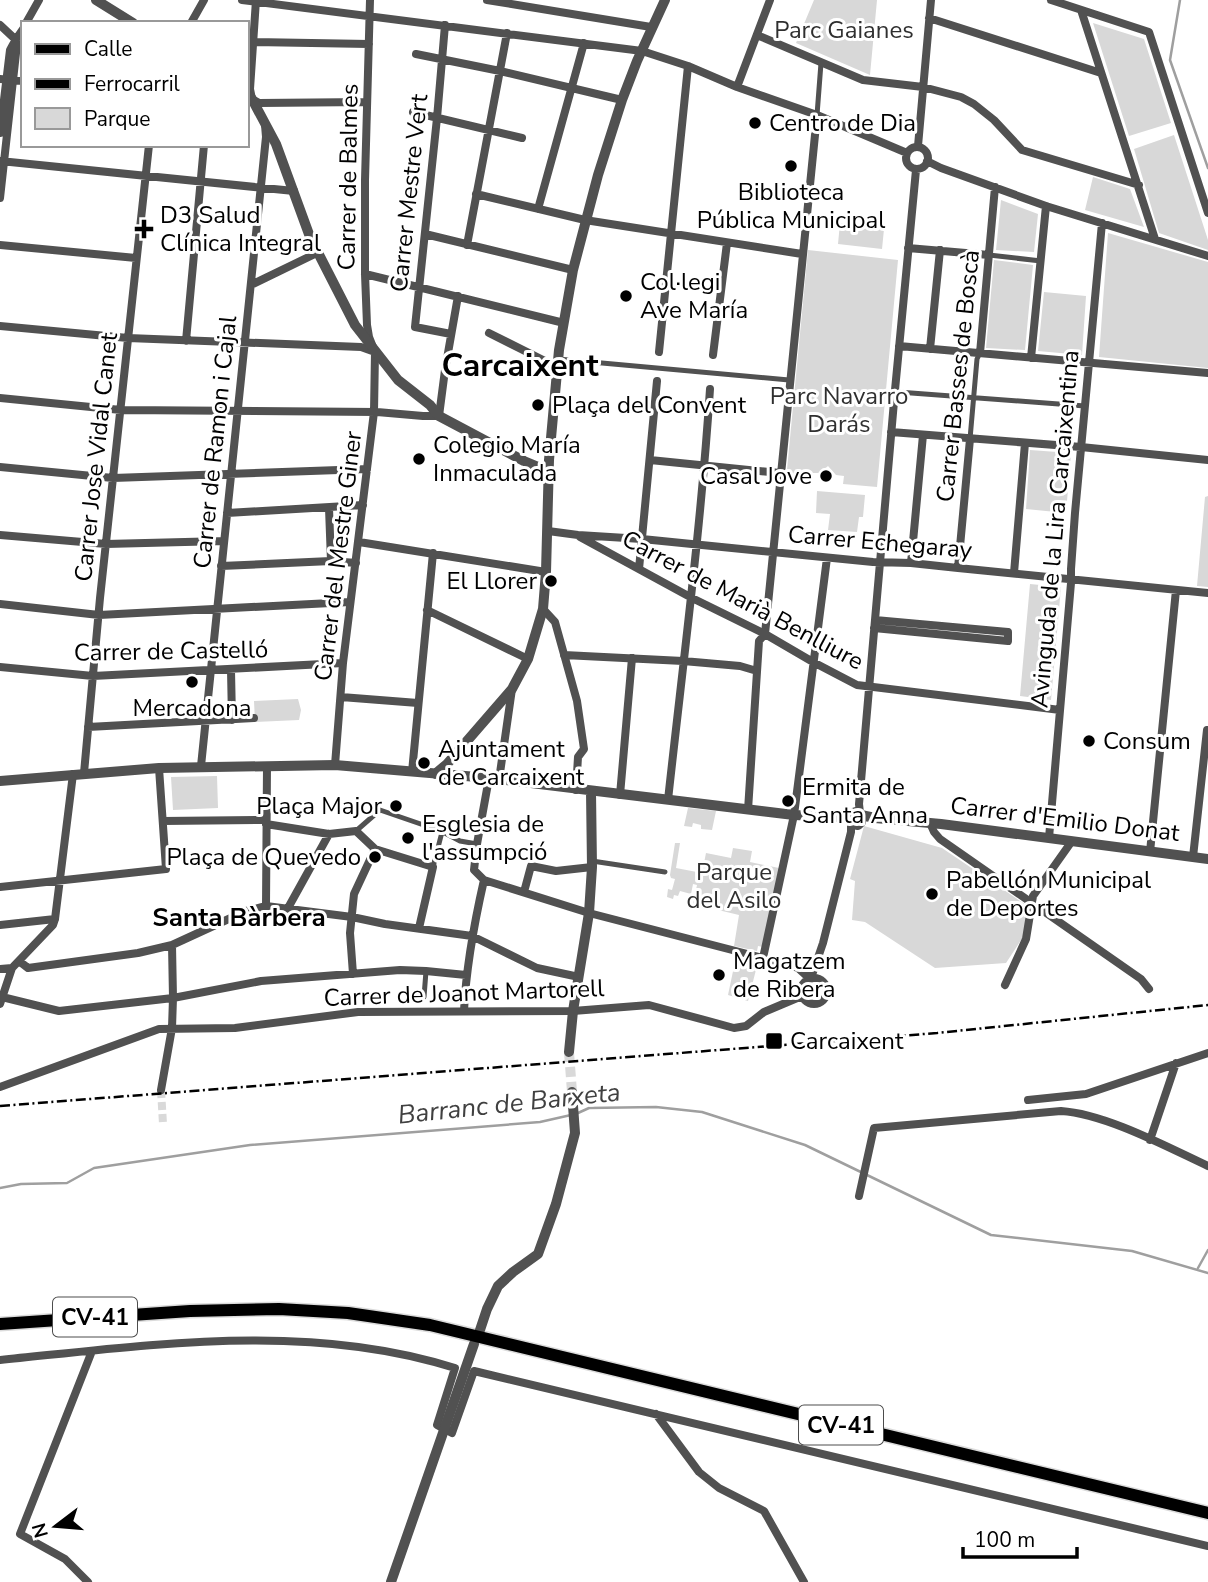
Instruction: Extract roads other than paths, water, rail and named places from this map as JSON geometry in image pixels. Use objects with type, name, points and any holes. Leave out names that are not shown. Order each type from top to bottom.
[{"type":"main road","name":"CV-41","points":[[0,1324],[190,1311],[279,1309],[348,1313],[430,1325],[1208,1513]]},
{"type":"street","points":[[27,21],[39,0]]},
{"type":"street","points":[[96,0],[130,21]]},
{"type":"street","points":[[192,21],[204,0]]},
{"type":"street","points":[[242,0],[642,51],[817,115],[907,153]]},
{"type":"street","name":"Carrer de Balmes","points":[[370,0],[365,274],[369,337],[375,352]]},
{"type":"street","points":[[487,0],[651,27]]},
{"type":"street","points":[[0,781],[201,766],[335,765],[433,773],[447,764],[512,689],[528,659],[543,609],[548,531],[548,471],[557,368],[573,270],[585,220],[622,100],[651,27],[665,0]]},
{"type":"street","points":[[737,87],[770,0]]},
{"type":"street","points":[[918,146],[931,0]]},
{"type":"street","points":[[1051,0],[1149,32],[1208,213]]},
{"type":"street","points":[[256,1],[250,97],[276,144],[307,230],[355,325],[398,380],[430,405],[439,416],[548,471]]},
{"type":"street","points":[[1081,10],[1155,239]]},
{"type":"street","points":[[929,18],[1101,73]]},
{"type":"street","points":[[0,25],[15,39]]},
{"type":"street","name":"Carrer Mestre Vert","points":[[445,26],[415,327],[451,334]]},
{"type":"street","points":[[0,133],[10,50],[21,32]]},
{"type":"street","points":[[467,245],[507,33]]},
{"type":"street","points":[[757,35],[863,80],[948,92],[974,104],[1022,150],[1139,185]]},
{"type":"street","points":[[253,42],[369,44]]},
{"type":"street","points":[[538,209],[583,43]]},
{"type":"street","points":[[416,54],[622,100]]},
{"type":"street","points":[[748,810],[759,641],[765,634],[821,63]]},
{"type":"street","points":[[659,352],[688,66]]},
{"type":"street","points":[[0,198],[6,79]]},
{"type":"street","points":[[250,97],[259,103],[367,102]]},
{"type":"street","points":[[413,112],[522,138]]},
{"type":"street","name":"Carrer de Ramon i Cajal","points":[[201,766],[266,137],[265,122]]},
{"type":"street","points":[[916,170],[908,165],[906,158],[910,149],[918,146]]},
{"type":"street","points":[[916,170],[922,168],[927,161],[926,151],[918,146]]},
{"type":"street","name":"Carrer Jose Vidal Canet","points":[[55,919],[88,727],[149,147]]},
{"type":"street","points":[[186,341],[204,147]]},
{"type":"street","points":[[927,161],[1046,206],[1208,256]]},
{"type":"street","points":[[2,162],[294,191]]},
{"type":"street","points":[[823,943],[810,978],[801,988],[804,1000],[812,1004],[820,1003],[827,992],[822,980],[823,943],[854,818],[870,685],[916,170]]},
{"type":"street","name":"Carrer Basses de Boscà","points":[[958,568],[995,187]]},
{"type":"street","points":[[476,194],[585,220],[802,254]]},
{"type":"street","points":[[1031,358],[1046,206]]},
{"type":"street","name":"Avinguda de la Lira Carcaixentina","points":[[1049,838],[1074,513],[1102,223]]},
{"type":"street","points":[[425,234],[573,270]]},
{"type":"street","points":[[713,355],[727,243]]},
{"type":"street","points":[[0,244],[136,258]]},
{"type":"street","points":[[908,248],[1041,261]]},
{"type":"street","points":[[930,349],[940,250]]},
{"type":"street","points":[[251,285],[319,252]]},
{"type":"street","points":[[365,274],[564,323]]},
{"type":"street","points":[[439,416],[458,296]]},
{"type":"street","points":[[0,326],[128,338],[360,347],[375,352]]},
{"type":"street","points":[[489,333],[557,368],[789,380]]},
{"type":"street","points":[[899,346],[1208,373]]},
{"type":"street","name":"Carrer del Mestre Giner","points":[[335,765],[343,663],[374,412],[375,352]]},
{"type":"street","points":[[639,569],[657,381]]},
{"type":"street","points":[[668,800],[698,545],[710,389]]},
{"type":"street","points":[[895,390],[1085,406]]},
{"type":"street","points":[[0,398],[121,410],[374,412],[439,416]]},
{"type":"street","points":[[891,432],[1208,460]]},
{"type":"street","points":[[911,564],[923,435]]},
{"type":"street","points":[[1014,573],[1025,443]]},
{"type":"street","points":[[650,460],[780,473]]},
{"type":"street","points":[[0,467],[113,478],[367,468]]},
{"type":"street","points":[[227,513],[363,505]]},
{"type":"street","name":"Carrer del Mestre Giner","points":[[329,508],[331,561]]},
{"type":"street","name":"Carrer Echegaray","points":[[548,531],[1208,593]]},
{"type":"street","points":[[0,535],[106,544],[224,541]]},
{"type":"street","name":"Carrer de Marià Benlliure","points":[[578,535],[857,685],[1060,710]]},
{"type":"street","points":[[359,542],[546,572]]},
{"type":"street","points":[[412,772],[433,553]]},
{"type":"street","points":[[763,958],[794,815],[827,558]]},
{"type":"street","points":[[221,566],[331,561],[356,563]]},
{"type":"street","points":[[1150,852],[1176,590]]},
{"type":"street","points":[[0,604],[99,615],[350,602]]},
{"type":"street","points":[[543,609],[555,622],[576,701],[584,749],[578,757],[576,790]]},
{"type":"street","points":[[427,610],[528,659]]},
{"type":"street","points":[[874,624],[1008,632],[1007,641],[874,624]]},
{"type":"street","points":[[564,655],[683,661],[740,666],[757,671]]},
{"type":"street","points":[[620,795],[632,658]]},
{"type":"street","name":"Carrer de Castelló","points":[[0,667],[93,676],[343,663]]},
{"type":"street","points":[[232,670],[232,720]]},
{"type":"street","points":[[512,689],[494,779],[477,844],[474,870],[484,880],[589,913],[798,968],[810,978],[822,980]]},
{"type":"street","points":[[341,697],[418,703]]},
{"type":"street","points":[[88,727],[254,718]]},
{"type":"street","points":[[1193,857],[1207,730]]},
{"type":"street","points":[[447,764],[448,770],[457,775]]},
{"type":"street","points":[[267,766],[267,906]]},
{"type":"street","points":[[0,887],[166,869],[159,768]]},
{"type":"street","name":"Carrer d'Emilio Donat","points":[[433,773],[794,815],[930,823],[1208,859]]},
{"type":"street","points":[[569,1052],[589,913],[592,864],[591,792]]},
{"type":"street","points":[[163,821],[266,822],[329,834],[356,831],[380,810],[460,841],[477,844]]},
{"type":"street","points":[[930,823],[940,839],[1141,979],[1149,989]]},
{"type":"street","points":[[356,831],[375,849],[433,867]]},
{"type":"street","points":[[419,928],[442,832]]},
{"type":"street","points":[[288,908],[329,834]]},
{"type":"street","points":[[1005,985],[1026,939],[1033,896],[1072,841]]},
{"type":"street","points":[[353,974],[350,933],[356,887],[375,849]]},
{"type":"street","points":[[524,892],[531,866],[556,871],[592,864],[666,872]]},
{"type":"street","points":[[464,1012],[466,975],[484,880]]},
{"type":"street","points":[[0,969],[15,965],[28,968],[138,953],[172,945],[246,911],[267,906],[472,936],[537,968],[579,977]]},
{"type":"street","points":[[0,925],[55,919],[53,925],[15,965],[1,1000],[59,1011],[173,998],[261,981],[400,970],[466,975]]},
{"type":"street","points":[[161,1090],[172,1028],[172,945]]},
{"type":"street","points":[[424,997],[426,971]]},
{"type":"street","name":"Carrer de Joanot Martorell","points":[[0,1087],[159,1029],[235,1028],[358,1012],[573,1011],[649,1005],[734,1028],[746,1026],[764,1012],[802,996]]},
{"type":"street","points":[[1028,1100],[1086,1094],[1208,1053]]},
{"type":"street","points":[[1150,1140],[1176,1063]]},
{"type":"street","points":[[480,1330],[498,1286],[538,1254],[556,1204],[575,1133],[572,1092]]},
{"type":"street","points":[[859,1196],[874,1128],[1061,1111],[1078,1112],[1120,1127],[1208,1166]]},
{"type":"street","points":[[0,1360],[148,1344],[288,1340],[345,1345],[421,1357],[455,1368],[436,1425],[452,1433],[474,1371],[1208,1546]]},
{"type":"street","points":[[391,1582],[474,1344]]},
{"type":"street","points":[[88,1582],[65,1559],[20,1534],[92,1351]]},
{"type":"street","points":[[656,1414],[699,1472],[719,1488],[764,1511],[804,1582]]},
{"type":"waterway","points":[[1180,0],[1170,60],[1208,168]]},
{"type":"waterway","name":"Barranc de Barxeta","points":[[578,1113],[589,1108],[656,1107],[702,1112],[805,1145],[991,1235],[1132,1251],[1208,1273]]},
{"type":"waterway","name":"Barranc de Barxeta","points":[[0,1188],[21,1184],[67,1183],[94,1168],[250,1145],[540,1122],[571,1115]]},
{"type":"waterway","points":[[1198,1268],[1208,1250]]},
{"type":"tunnel","points":[[569,1052],[572,1092]]},
{"type":"tunnel","points":[[161,1090],[163,1124]]},
{"type":"railway","points":[[0,1106],[937,1033],[1208,1005]]},
{"type":"place","name":"Centro de Dia","points":[[755,123]]},
{"type":"place","name":"Biblioteca Pública Municipal","points":[[791,166]]},
{"type":"place","name":"D3 Salud Clínica Integral","points":[[144,229]]},
{"type":"place","name":"Col·legi Ave María","points":[[626,296]]},
{"type":"place","name":"Plaça del Convent","points":[[538,405]]},
{"type":"place","name":"Colegio María Inmaculada","points":[[419,459]]},
{"type":"place","name":"Casal Jove","points":[[826,476]]},
{"type":"place","name":"El Llorer","points":[[551,581]]},
{"type":"place","name":"Mercadona","points":[[192,682]]},
{"type":"place","name":"Consum","points":[[1089,741]]},
{"type":"place","name":"Ajuntament de Carcaixent","points":[[424,763]]},
{"type":"place","name":"Ermita de Santa Anna","points":[[788,801]]},
{"type":"place","name":"Plaça Major","points":[[396,806]]},
{"type":"place","name":"Esglesia de l'assumpció","points":[[408,838]]},
{"type":"place","name":"Plaça de Quevedo","points":[[375,857]]},
{"type":"place","name":"Pabellón Municipal de Deportes","points":[[932,894]]},
{"type":"place","name":"Magatzem de Ribera","points":[[719,975]]},
{"type":"place","name":"Carcaixent","points":[[774,1041]]},
{"type":"district","name":"Carcaixent","points":[[520,365]]},
{"type":"district","name":"Santa Bàrbera","points":[[239,917]]},
{"type":"park label","name":"Parc Gaianes","points":[[844,30]]},
{"type":"park label","name":"Parc Navarro Darás","points":[[839,410]]},
{"type":"park label","name":"Parque del Asilo","points":[[734,886]]}]
